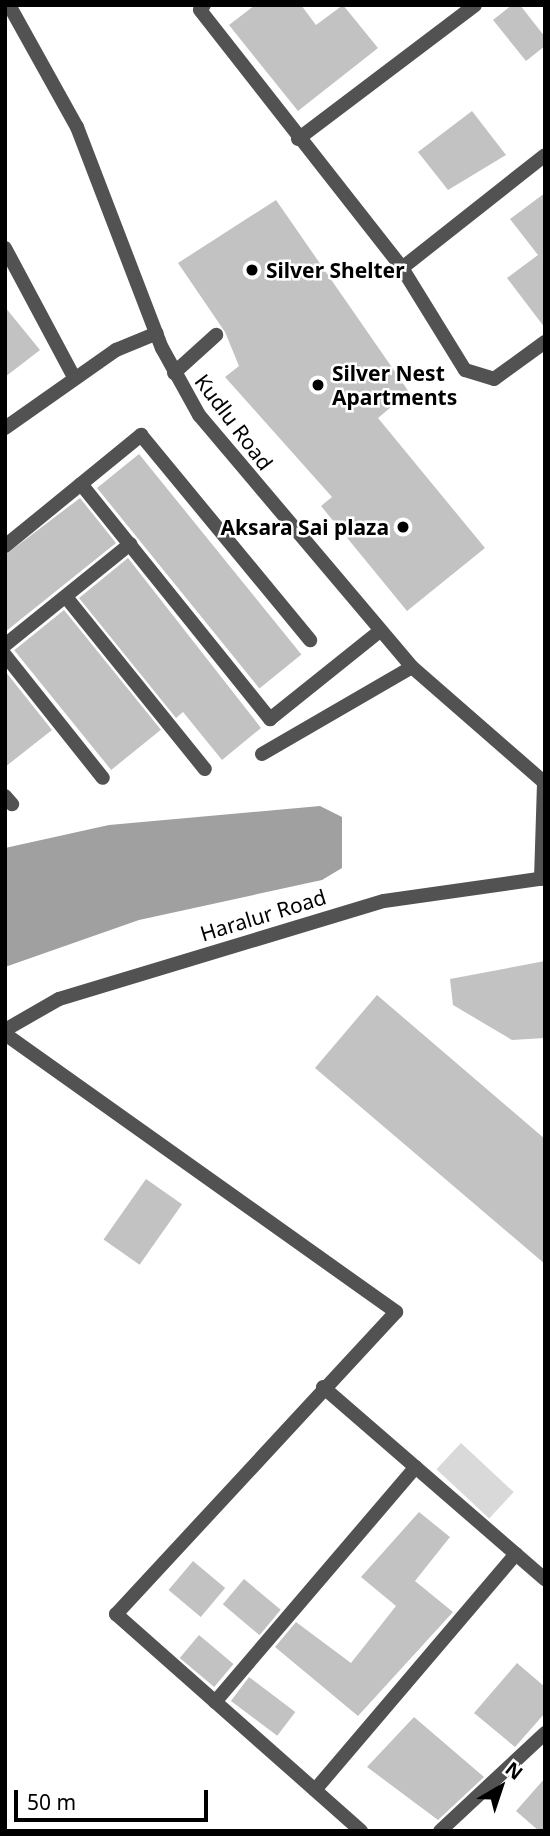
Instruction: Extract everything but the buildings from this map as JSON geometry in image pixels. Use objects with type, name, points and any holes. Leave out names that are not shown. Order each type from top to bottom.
[{"type":"street","name":"Kudlu Road","points":[[9,5],[77,127],[174,373],[233,460],[412,667],[544,783]]},
{"type":"street","points":[[204,5],[200,10],[298,139],[402,268],[465,370],[494,379],[545,342]]},
{"type":"street","points":[[298,139],[475,5]]},
{"type":"street","points":[[402,268],[545,155]]},
{"type":"street","points":[[5,248],[74,377]]},
{"type":"street","points":[[5,428],[74,377],[157,333]]},
{"type":"street","points":[[174,373],[216,335]]},
{"type":"street","points":[[5,546],[141,435],[310,640]]},
{"type":"street","points":[[81,484],[270,719],[380,631]]},
{"type":"street","points":[[5,645],[130,544]]},
{"type":"street","points":[[66,597],[205,769]]},
{"type":"street","points":[[5,655],[103,778]]},
{"type":"street","points":[[262,754],[412,667]]},
{"type":"street","points":[[543,878],[544,783]]},
{"type":"street","name":"Haralur Road","points":[[5,1032],[59,999],[384,901],[543,878]]},
{"type":"street","points":[[5,1032],[396,1312],[323,1387],[116,1614],[361,1831]]},
{"type":"street","points":[[323,1387],[545,1578]]},
{"type":"street","points":[[215,1702],[416,1467]]},
{"type":"street","points":[[315,1790],[516,1554]]},
{"type":"street","points":[[440,1831],[545,1733]]},
{"type":"shaded area","points":[[320,806],[342,817],[342,868],[322,880],[139,920],[5,967],[5,848],[109,825]]},
{"type":"shaded area","points":[[461,1443],[514,1492],[489,1518],[436,1469]]},
{"type":"place","name":"Silver Shelter","points":[[252,270]]},
{"type":"place","name":"Silver Nest Apartments","points":[[318,385]]},
{"type":"place","name":"Aksara Sai plaza","points":[[403,527]]}]
